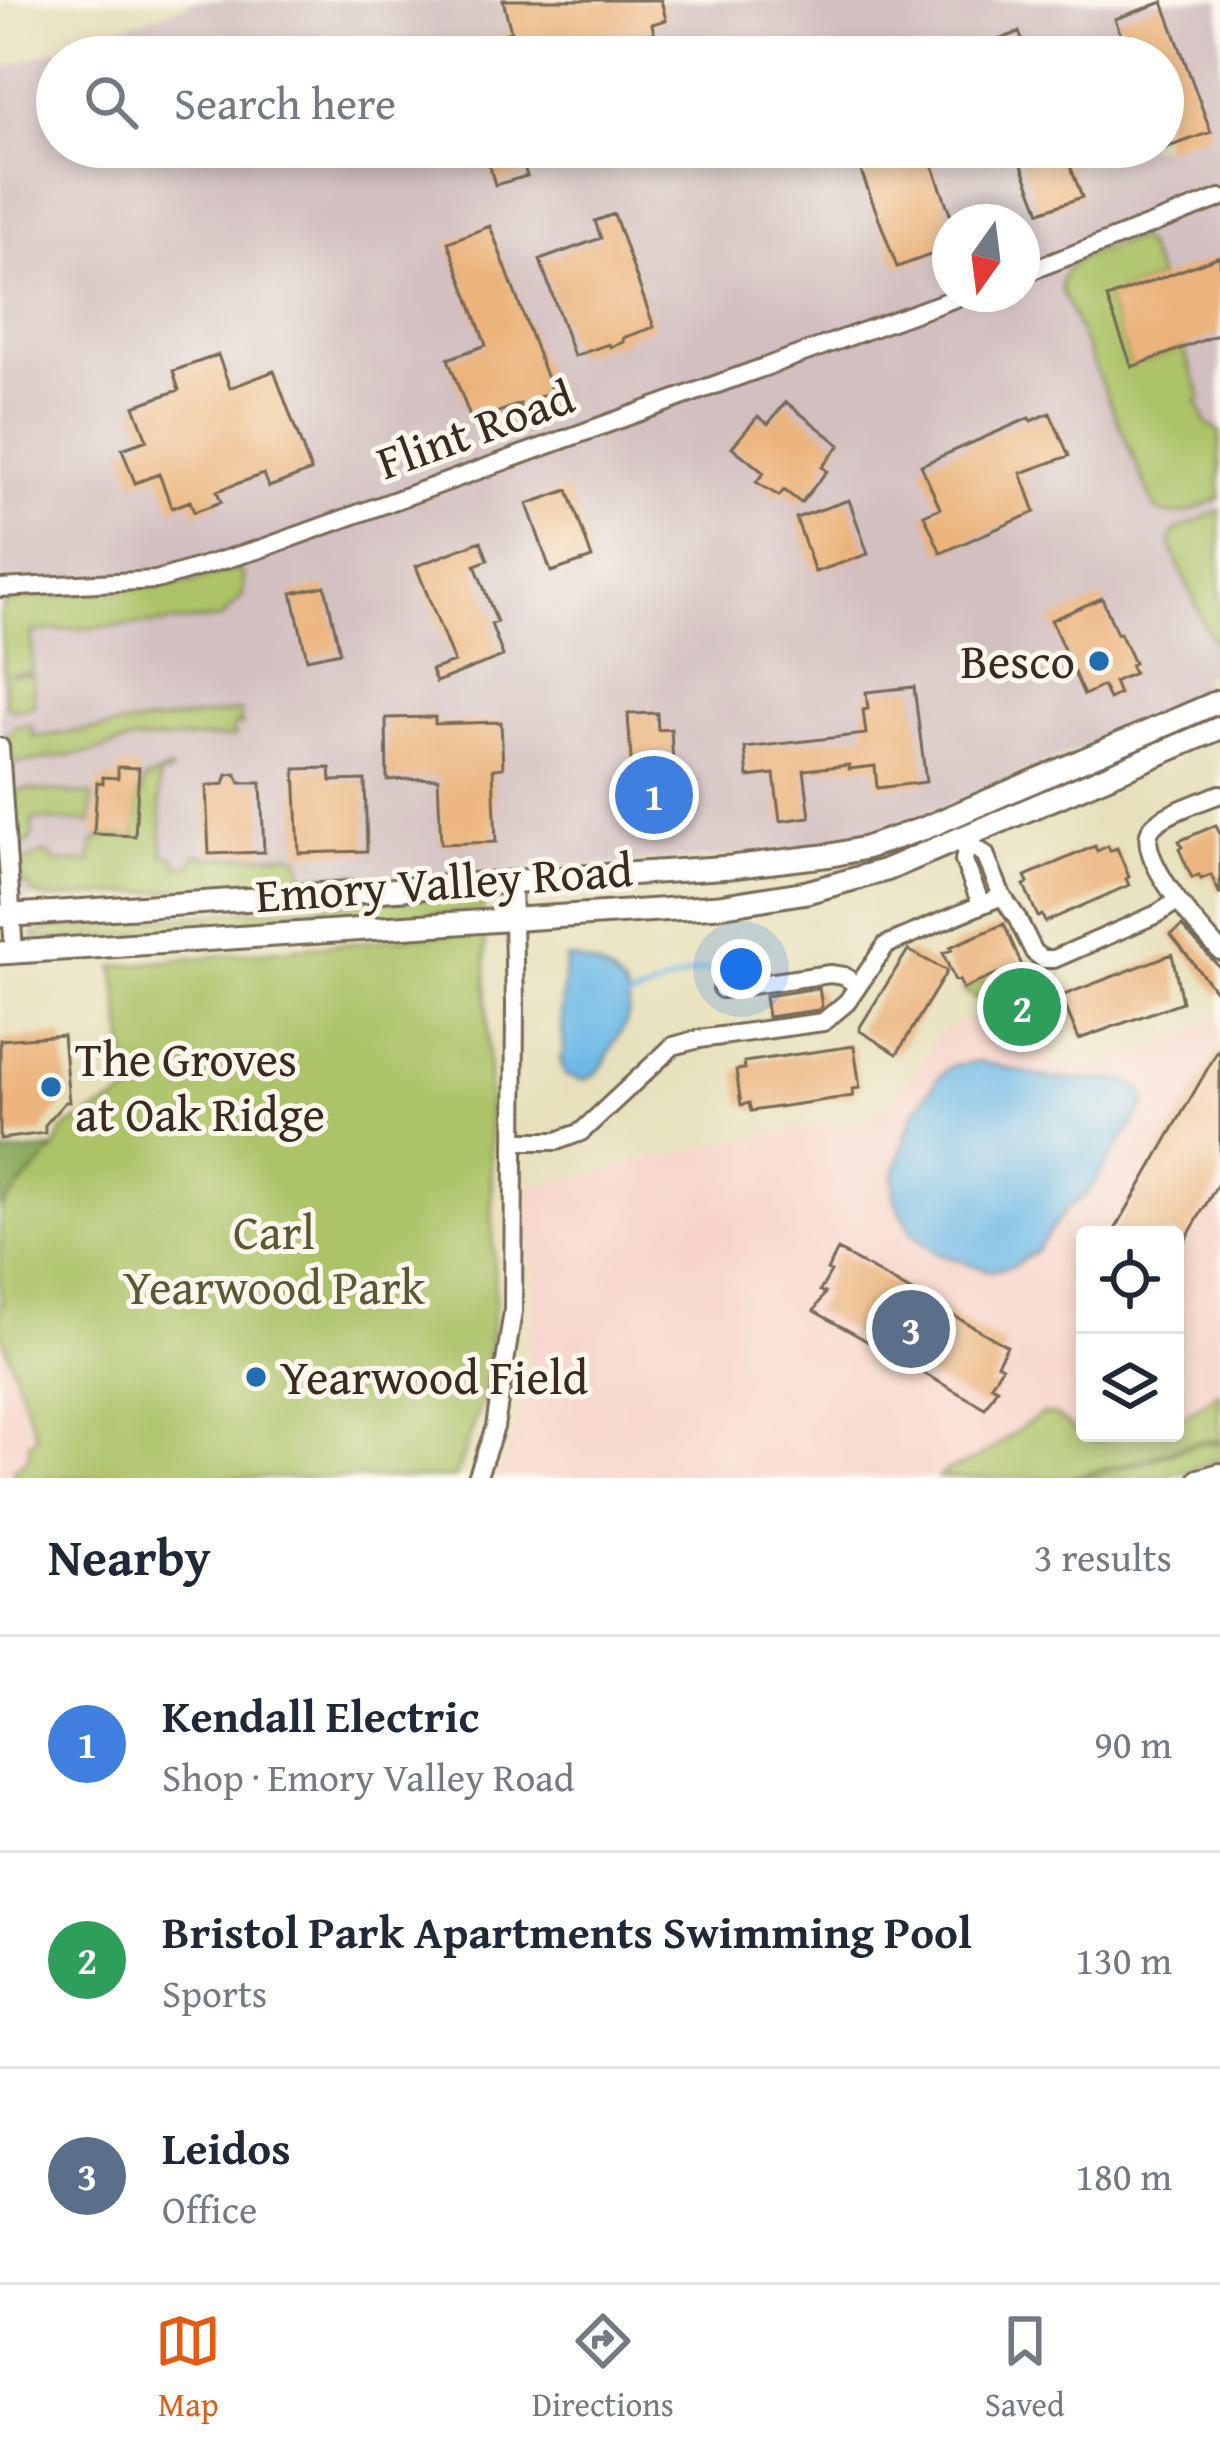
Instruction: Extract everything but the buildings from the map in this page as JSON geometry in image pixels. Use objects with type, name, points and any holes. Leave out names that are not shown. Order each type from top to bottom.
[{"type":"main road","name":"Emory Valley Road","points":[[6,916],[754,865],[832,855],[925,828],[1220,701]]},
{"type":"main road","name":"Emory Valley Road","points":[[7,953],[719,906],[807,892],[886,870],[1220,728]]},
{"type":"street","points":[[1040,267],[1220,198]]},
{"type":"street","name":"Flint Road","points":[[0,588],[156,580],[230,558],[932,307]]},
{"type":"street","points":[[0,747],[7,953]]},
{"type":"street","points":[[1220,794],[1165,818],[1150,830],[1150,849],[1176,902],[1220,951]]},
{"type":"street","points":[[981,904],[964,861],[968,844],[985,854],[1034,952],[1048,960],[1176,902]]},
{"type":"street","points":[[477,1478],[494,1426],[513,1311],[512,881]]},
{"type":"street","points":[[515,1141],[557,1141],[581,1132],[673,1046],[823,1022],[847,1002],[886,945],[1002,896]]},
{"type":"street","points":[[722,989],[830,974],[844,976],[858,986]]},
{"type":"street","points":[[1198,1478],[1220,1472]]},
{"type":"shaded area","points":[[200,0],[1220,0],[1220,670],[1203,676],[1203,690],[1189,701],[942,808],[812,846],[718,857],[0,901],[0,69],[36,57],[36,168],[1184,168],[1184,36],[96,36]]},
{"type":"shaded area","points":[[1220,1014],[1220,1460],[1162,1478],[494,1478],[512,1441],[528,1366],[535,1278],[528,1260],[530,1185],[724,1143],[862,1120],[887,1105],[917,1071],[939,1032],[959,1023],[971,1021],[995,1028],[1071,1066],[1115,1061],[1182,1038]]},
{"type":"shaded area","points":[[0,1297],[28,1381],[56,1478],[0,1478]]},
{"type":"green space","points":[[1135,239],[1144,243],[1159,278],[1107,298],[1132,366],[1183,348],[1206,423],[1220,432],[1220,498],[1179,514],[1155,508],[1061,289],[1068,268],[1077,261]]},
{"type":"green space","points":[[1220,510],[1220,652],[1170,545],[1175,531]]},
{"type":"green space","points":[[235,569],[244,575],[243,596],[220,619],[32,632],[32,672],[9,674],[33,676],[34,704],[20,709],[6,705],[0,615],[12,598],[187,583]]},
{"type":"green space","points":[[240,711],[242,726],[237,722],[234,737],[131,741],[94,752],[10,764],[8,734],[18,727],[32,725],[34,737]]},
{"type":"green space","points":[[170,769],[171,773],[159,776],[163,855],[175,857],[176,866],[192,865],[195,855],[292,854],[301,859],[303,876],[358,873],[358,878],[49,899],[32,893],[25,882],[20,884],[20,865],[43,853],[54,862],[91,862],[93,842],[102,834],[135,836],[137,793],[142,793],[144,780]]},
{"type":"green space","points":[[17,791],[92,795],[91,823],[33,819],[31,839],[22,845],[12,811]]},
{"type":"green space","points":[[482,894],[482,911],[49,940],[33,935],[44,930],[247,910]]},
{"type":"green space","name":"Carl Yearwood Park","points":[[466,932],[485,937],[495,1305],[481,1405],[455,1478],[16,1478],[13,1469],[28,1455],[29,1442],[37,1438],[0,1330],[0,1209],[55,1149],[62,1130],[131,1093],[114,966]]},
{"type":"green space","points":[[997,974],[1005,989],[1028,977],[1036,995],[1046,991],[1059,1018],[1027,1026],[963,989]]},
{"type":"green space","points":[[55,1149],[0,1209],[0,1154]]},
{"type":"green space","points":[[1220,1392],[1220,1440],[1195,1442],[1064,1478],[938,1478],[983,1455],[1042,1414],[1057,1416],[1076,1431],[1076,1442],[1184,1442],[1184,1416]]},
{"type":"green space","points":[[1220,1443],[1220,1460],[1162,1478],[1074,1478],[1142,1463],[1196,1444]]},
{"type":"water","points":[[566,958],[612,976],[621,984],[629,1006],[605,1062],[582,1080],[565,1075],[560,1059]]},
{"type":"water","points":[[979,1061],[1052,1079],[1124,1080],[1141,1088],[1146,1105],[1086,1195],[1066,1209],[1036,1251],[1015,1265],[991,1271],[938,1254],[914,1236],[895,1201],[893,1177],[913,1114],[939,1077],[951,1066]]},
{"type":"waterway","points":[[627,1000],[694,972],[717,969]]},
{"type":"place","name":"Besco","points":[[1099,661]]},
{"type":"place","name":"Kendall Electric","points":[[654,795]]},
{"type":"place","name":"Bristol Park Apartments Swimming Pool","points":[[1022,1007]]},
{"type":"place","name":"The Groves at Oak Ridge","points":[[51,1087]]},
{"type":"place","name":"Leidos","points":[[911,1329]]},
{"type":"place","name":"Yearwood Field","points":[[256,1377]]}]
